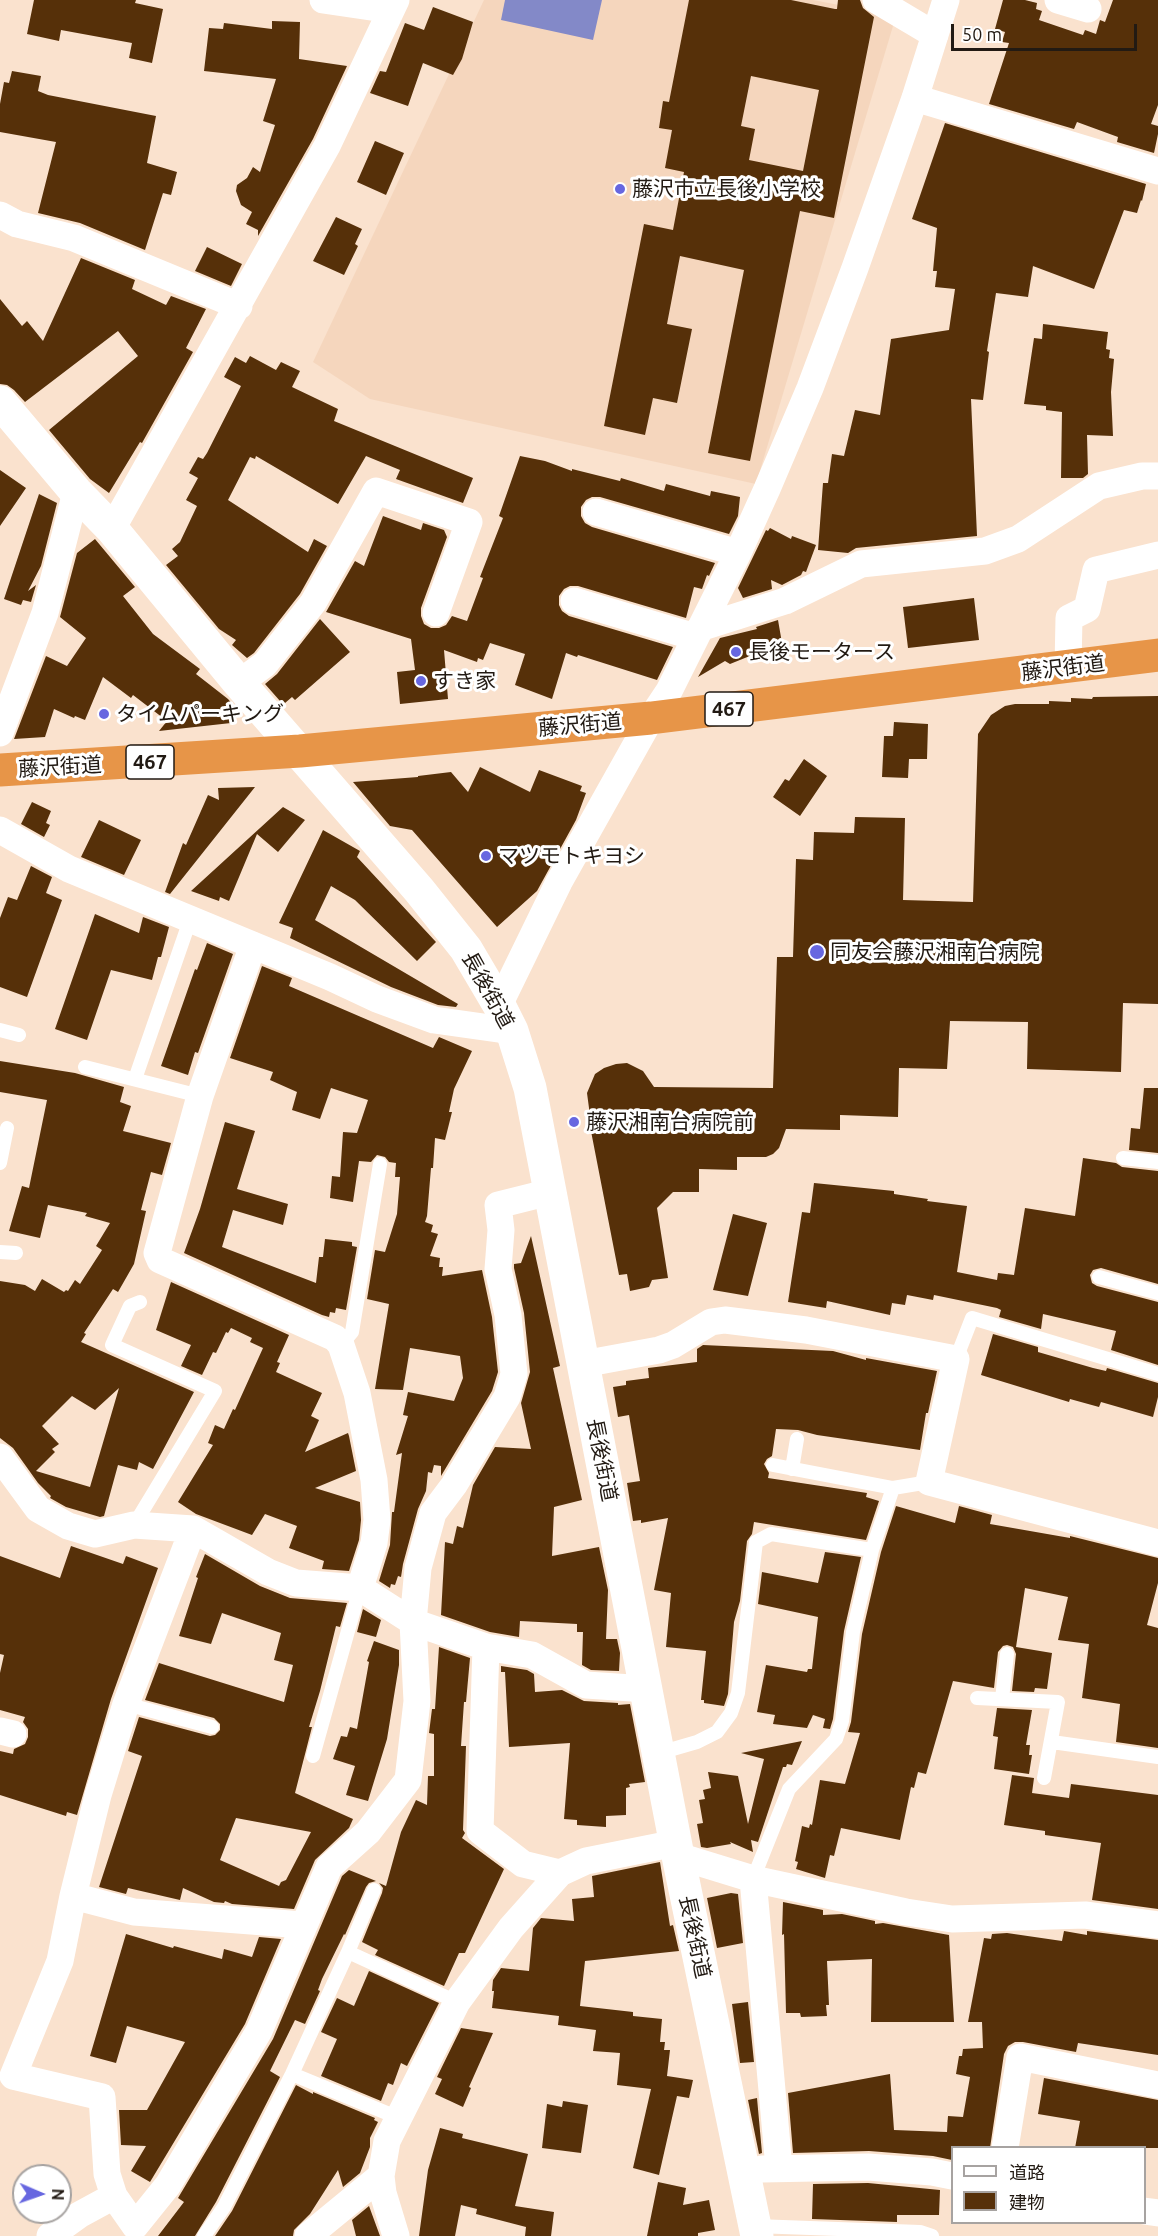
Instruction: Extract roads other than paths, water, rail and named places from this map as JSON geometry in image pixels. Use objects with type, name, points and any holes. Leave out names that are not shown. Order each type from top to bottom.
[{"type":"highway","name":"藤沢街道","points":[[0,770],[300,752],[651,718],[1158,655]]},
{"type":"street","points":[[112,529],[327,146],[394,5],[323,0]]},
{"type":"street","points":[[876,0],[935,36]]},
{"type":"street","points":[[0,830],[69,869],[377,999],[434,1020],[505,1018],[559,882],[651,718],[669,691],[738,553],[810,388],[915,98],[946,0]]},
{"type":"street","points":[[1058,0],[1088,9]]},
{"type":"street","points":[[915,98],[1158,171]]},
{"type":"street","points":[[0,215],[17,224],[74,238],[239,306]]},
{"type":"street","name":"長後街道","points":[[0,402],[76,492],[112,529],[239,683],[419,890],[466,949],[505,1018],[530,1088],[677,1849],[756,2231]]},
{"type":"street","points":[[574,601],[697,633],[785,601],[861,564],[985,551],[1018,539],[1099,486],[1142,476],[1158,476]]},
{"type":"street","points":[[239,683],[265,664],[313,603],[376,491],[469,522],[436,613]]},
{"type":"street","points":[[0,733],[45,613],[76,492]]},
{"type":"street","points":[[596,512],[738,553]]},
{"type":"street","points":[[1068,667],[1069,618],[1087,609],[1096,570],[1158,555]]},
{"type":"street","points":[[253,945],[200,1096],[157,1253],[160,1260],[335,1338],[341,1345],[357,1393],[375,1480],[377,1520],[374,1544],[360,1588]]},
{"type":"street","points":[[193,1529],[126,1704],[98,1795],[73,1896],[60,1961],[13,2076],[102,2097],[107,2174],[114,2196],[142,2231],[259,2031],[329,1867],[368,1832],[408,1780],[417,1701],[413,1622],[418,1568],[433,1513],[454,1485],[507,1397],[514,1374],[508,1315],[498,1269],[501,1230],[498,1205],[550,1192]]},
{"type":"street","points":[[583,1364],[659,1350],[673,1345],[711,1322],[725,1320],[806,1330],[956,1359],[929,1482],[1158,1543]]},
{"type":"street","points":[[0,1457],[38,1509],[68,1526],[95,1534],[134,1525],[193,1529],[268,1572],[296,1583],[360,1588],[413,1622],[486,1647],[532,1655],[586,1685],[647,1689]]},
{"type":"street","points":[[486,1647],[480,1831],[523,1864],[560,1873]]},
{"type":"street","points":[[396,2236],[383,2193],[381,2176],[387,2141],[457,2002],[511,1928],[560,1873],[586,1861],[677,1849],[753,1879],[906,1912],[952,1918],[1085,1915],[1158,1925]]},
{"type":"street","points":[[753,1879],[779,2168]]},
{"type":"street","points":[[73,1896],[134,1912],[303,1925]]},
{"type":"street","points":[[1005,2146],[1020,2057],[1158,2085]]},
{"type":"street","points":[[743,2169],[868,2167],[951,2176]]},
{"type":"street","points":[[308,2236],[381,2176]]},
{"type":"street","points":[[50,2236],[79,2215],[114,2196]]},
{"type":"lane","points":[[135,1079],[190,920]]},
{"type":"lane","points":[[0,1029],[19,1035]]},
{"type":"lane","points":[[85,1067],[200,1096]]},
{"type":"lane","points":[[0,1163],[7,1128]]},
{"type":"lane","points":[[1123,1158],[1158,1162]]},
{"type":"lane","points":[[341,1345],[352,1332],[380,1164]]},
{"type":"lane","points":[[0,1252],[16,1253]]},
{"type":"lane","points":[[1099,1277],[1158,1293]]},
{"type":"lane","points":[[134,1525],[215,1391],[112,1345],[130,1306],[140,1302]]},
{"type":"lane","points":[[956,1359],[972,1318],[1158,1374]]},
{"type":"lane","points":[[792,1469],[797,1439]]},
{"type":"lane","points":[[773,1466],[893,1488],[929,1482]]},
{"type":"lane","points":[[753,1879],[789,1789],[836,1739],[843,1721],[853,1632],[872,1550],[893,1488]]},
{"type":"lane","points":[[659,1753],[697,1742],[717,1732],[731,1713],[738,1693],[756,1542],[771,1534],[872,1550]]},
{"type":"lane","points":[[313,1756],[360,1588]]},
{"type":"lane","points":[[1002,1699],[1007,1654]]},
{"type":"lane","points":[[976,1698],[1058,1702],[1044,1778]]},
{"type":"lane","points":[[126,1704],[212,1727]]},
{"type":"lane","points":[[1052,1742],[1158,1757]]},
{"type":"lane","points":[[204,2236],[225,2207],[292,2074],[374,1890]]},
{"type":"lane","points":[[348,1952],[457,2002]]},
{"type":"lane","points":[[292,2074],[399,2118]]},
{"type":"lane","points":[[756,2231],[920,2232],[932,2236]]},
{"type":"water","points":[[505,0],[602,0],[593,40],[501,20]]},
{"type":"place","name":"藤沢市立長後小学校","points":[[620,189]]},
{"type":"place","name":"長後モータース","points":[[736,652]]},
{"type":"place","name":"すき家","points":[[421,681]]},
{"type":"place","name":"タイムパーキング","points":[[104,714]]},
{"type":"place","name":"マツモトキヨシ","points":[[486,856]]},
{"type":"place","name":"同友会藤沢湘南台病院","points":[[817,952]]},
{"type":"place","name":"藤沢湘南台病院前","points":[[574,1122]]}]
